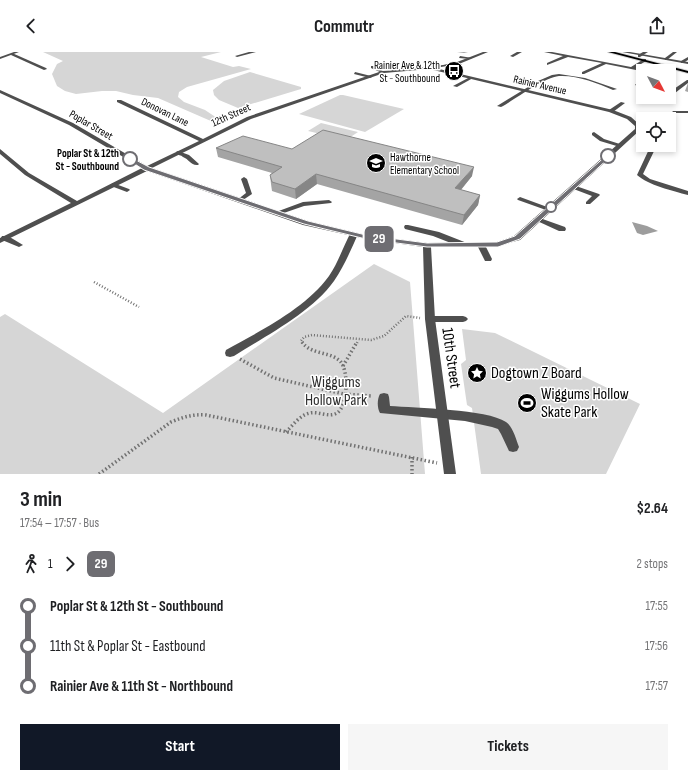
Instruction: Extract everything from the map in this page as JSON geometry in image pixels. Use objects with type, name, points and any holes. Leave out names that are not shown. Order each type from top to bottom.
[{"type":"main road","points":[[610,52],[688,72]]},
{"type":"main road","points":[[623,52],[640,55],[688,69]]},
{"type":"street","points":[[0,58],[17,52]]},
{"type":"street","points":[[237,56],[254,52]]},
{"type":"street","name":"12th Street","points":[[3,240],[249,118],[360,80],[370,78],[382,72],[430,68],[458,63],[486,52]]},
{"type":"street","points":[[512,56],[520,52]]},
{"type":"street","points":[[546,52],[636,69]]},
{"type":"street","points":[[640,55],[646,52]]},
{"type":"street","points":[[666,59],[675,52]]},
{"type":"street","points":[[12,54],[45,69]]},
{"type":"street","points":[[640,55],[688,63]]},
{"type":"street","points":[[460,56],[470,58]]},
{"type":"street","points":[[548,64],[567,56]]},
{"type":"street","points":[[682,62],[688,58]]},
{"type":"street","points":[[632,68],[645,60]]},
{"type":"street","points":[[452,61],[458,63]]},
{"type":"street","points":[[583,73],[606,64]]},
{"type":"street","points":[[372,67],[382,72]]},
{"type":"street","name":"Rainier Avenue","points":[[430,68],[611,111],[636,123]]},
{"type":"street","points":[[355,73],[370,78]]},
{"type":"street","points":[[545,73],[598,82],[615,88]]},
{"type":"street","points":[[499,106],[554,75]]},
{"type":"street","points":[[456,86],[471,78]]},
{"type":"street","points":[[676,90],[688,80]]},
{"type":"street","name":"Poplar Street","points":[[0,90],[71,124],[146,168],[306,223],[354,234],[427,245],[498,244],[517,238],[636,131]]},
{"type":"street","name":"Donovan Lane","points":[[119,101],[202,140]]},
{"type":"street","points":[[611,111],[623,102]]},
{"type":"street","points":[[676,112],[688,112]]},
{"type":"street","points":[[594,134],[597,138],[606,142],[620,145]]},
{"type":"street","points":[[0,151],[27,174],[76,203]]},
{"type":"street","points":[[651,152],[640,175],[648,180],[688,193]]},
{"type":"street","points":[[178,153],[187,156],[196,164]]},
{"type":"street","points":[[240,200],[249,194],[244,179]]},
{"type":"street","points":[[113,185],[126,190]]},
{"type":"street","points":[[572,187],[596,195],[588,203]]},
{"type":"street","points":[[520,199],[548,209]]},
{"type":"street","points":[[278,213],[303,204],[329,202]]},
{"type":"street","points":[[537,220],[562,229]]},
{"type":"street","points":[[408,227],[436,234],[464,245]]},
{"type":"street","points":[[230,353],[298,310],[326,285],[340,262],[354,234]]},
{"type":"street","points":[[3,240],[18,245]]},
{"type":"street","points":[[481,244],[488,259]]},
{"type":"street","name":"10th Street","points":[[427,245],[430,319],[444,415],[449,470]]},
{"type":"street","points":[[430,319],[463,319]]},
{"type":"street","points":[[384,397],[384,410],[484,419],[501,425],[511,439],[513,447]]},
{"type":"path","points":[[94,282],[139,307]]},
{"type":"path","points":[[286,432],[300,419],[311,413],[337,413],[343,405],[346,376],[343,366],[334,357],[303,345],[301,341],[304,337],[313,335],[358,340],[374,340],[382,337],[406,316],[430,319]]},
{"type":"path","points":[[343,366],[358,340]]},
{"type":"path","points":[[230,353],[274,378],[344,394],[384,397]]},
{"type":"path","points":[[99,474],[171,422],[183,416],[194,414],[206,415],[412,457],[449,470]]},
{"type":"path","points":[[412,457],[412,474]]},
{"type":"green space","points":[[43,52],[221,52],[201,57],[233,67],[239,66],[251,69],[187,87],[179,92],[178,97],[184,102],[205,110],[220,120],[220,125],[158,98],[116,91],[76,94],[65,91],[57,86],[52,74],[57,64],[63,61]]},
{"type":"green space","points":[[250,72],[301,87],[301,89],[238,108],[219,100],[214,95],[213,90],[224,81]]},
{"type":"green space","points":[[340,95],[404,109],[365,132],[299,114]]},
{"type":"green space","points":[[321,123],[358,132],[346,140],[308,131]]},
{"type":"green space","name":"Wiggums Hollow Park","points":[[374,264],[410,282],[425,474],[0,474],[0,317],[5,314],[163,413]]},
{"type":"green space","points":[[462,329],[495,333],[640,404],[606,474],[481,474],[472,408],[467,405],[461,364],[466,360]]},
{"type":"shaded area","points":[[632,222],[658,231],[643,235],[637,233]]},
{"type":"building","points":[[323,130],[474,167],[455,188],[480,195],[464,215],[316,174],[295,189],[272,182],[270,175],[282,167],[216,148],[243,136],[292,149]]},
{"type":"bus line","name":"29","points":[[130,159],[146,168],[306,223],[366,237],[427,245],[498,244],[517,238],[608,156]]},
{"type":"place","name":"Rainier Ave & 12th St - Southbound","points":[[454,71]]},
{"type":"place","name":"Poplar St & 12th St - Southbound","points":[[130,159]]},
{"type":"place","name":"Hawthorne Elementary School","points":[[376,163]]},
{"type":"place","name":"Dogtown Z Board","points":[[477,373]]},
{"type":"place","name":"Wiggums Hollow Skate Park","points":[[527,403]]}]
